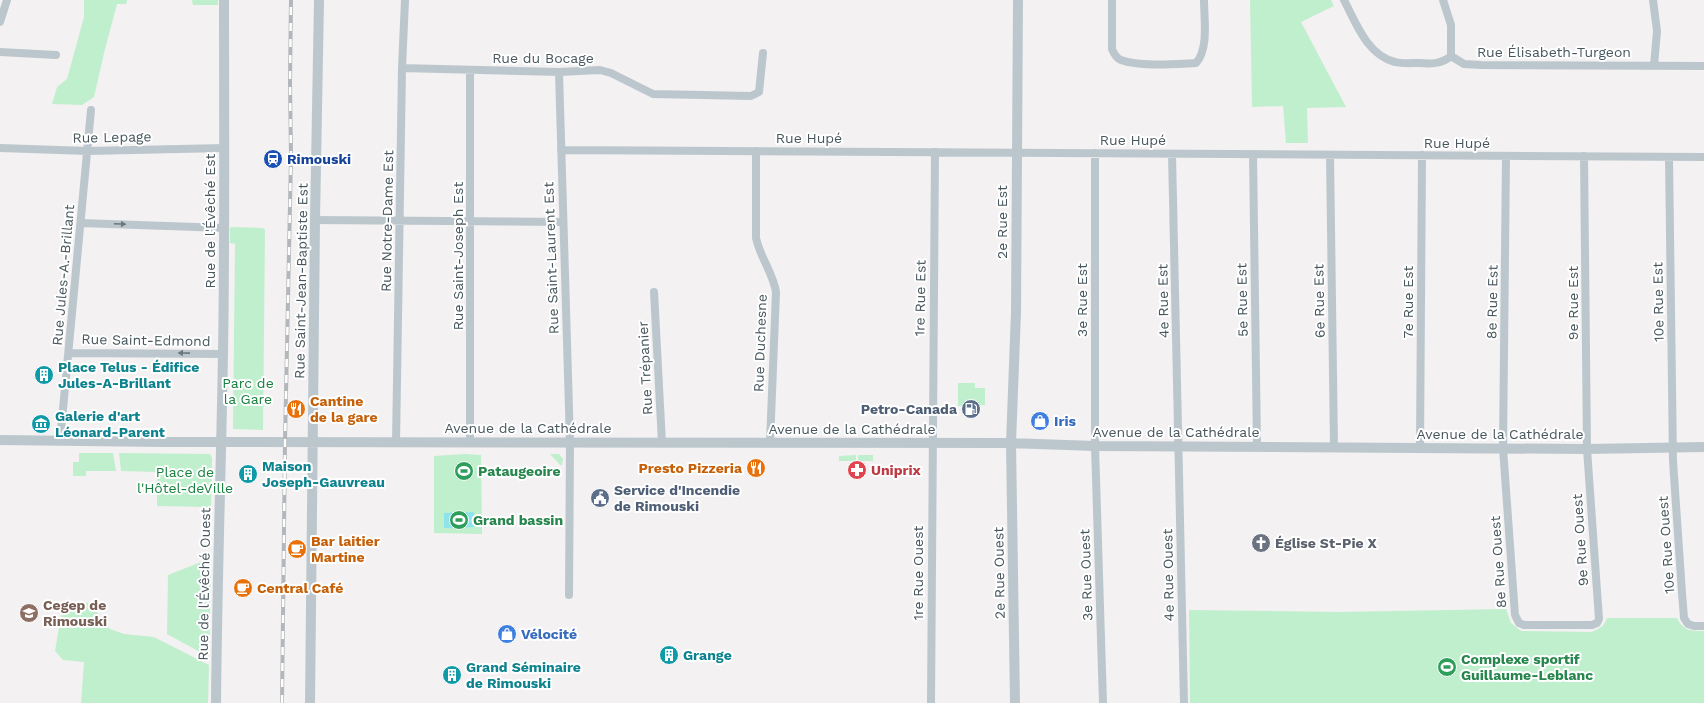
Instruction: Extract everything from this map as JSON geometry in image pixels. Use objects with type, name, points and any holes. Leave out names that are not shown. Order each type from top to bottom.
[{"type":"street","points":[[0,22],[7,0]]},
{"type":"street","name":"Rue de l'Évêché Est","points":[[221,442],[224,228],[224,0]]},
{"type":"street","name":"Rue Saint-Jean-Baptiste Est","points":[[310,703],[319,0]]},
{"type":"street","name":"Rue Notre-Dame Est","points":[[396,443],[404,0]]},
{"type":"street","name":"2e Rue Est","points":[[1011,444],[1016,312],[1018,0]]},
{"type":"street","points":[[1112,0],[1112,49],[1115,56],[1121,60],[1153,64],[1196,63],[1202,57],[1204,48],[1204,0]]},
{"type":"street","points":[[1344,0],[1365,40],[1382,56],[1395,62],[1432,64],[1446,61],[1451,56],[1451,25],[1444,0]]},
{"type":"street","points":[[1653,0],[1657,31],[1654,66]]},
{"type":"street","points":[[0,52],[56,55]]},
{"type":"street","name":"Rue du Bocage","points":[[402,68],[559,72],[600,70],[611,73],[653,94],[751,96],[759,92],[763,53]]},
{"type":"street","name":"Rue Élisabeth-Turgeon","points":[[1451,56],[1464,64],[1704,66]]},
{"type":"street","name":"Rue Saint-Joseph Est","points":[[470,70],[470,442]]},
{"type":"street","name":"Rue Saint-Laurent Est","points":[[559,72],[570,443],[569,595]]},
{"type":"street","name":"Rue Jules-A.-Brillant","points":[[60,442],[91,110]]},
{"type":"street","name":"Rue Lepage","points":[[0,148],[88,151],[224,148]]},
{"type":"street","name":"Rue Hupé","points":[[561,150],[1704,157]]},
{"type":"street","name":"Rue Duchesne","points":[[756,151],[756,238],[758,247],[774,281],[776,292],[770,443]]},
{"type":"street","name":"1re Rue Est","points":[[932,444],[935,152]]},
{"type":"street","name":"3e Rue Est","points":[[1095,153],[1095,446]]},
{"type":"street","name":"4e Rue Est","points":[[1172,154],[1179,447]]},
{"type":"street","name":"5e Rue Est","points":[[1253,154],[1257,446]]},
{"type":"street","name":"6e Rue Est","points":[[1330,155],[1334,448]]},
{"type":"street","name":"7e Rue Est","points":[[1420,448],[1422,155]]},
{"type":"street","name":"8e Rue Est","points":[[1503,448],[1506,156]]},
{"type":"street","name":"9e Rue Est","points":[[1584,156],[1587,449]]},
{"type":"street","name":"10e Rue Est","points":[[1669,157],[1672,447]]},
{"type":"street","points":[[315,220],[563,222]]},
{"type":"street","points":[[81,223],[224,228]]},
{"type":"street","name":"Rue Trépanier","points":[[654,292],[662,442]]},
{"type":"street","name":"Rue Saint-Edmond","points":[[69,353],[223,354]]},
{"type":"street","name":"Avenue de la Cathédrale","points":[[0,440],[60,442],[662,442],[1011,444],[1334,448],[1587,449],[1704,447]]},
{"type":"street","name":"Rue de l'Évêché Ouest","points":[[216,703],[221,442]]},
{"type":"street","name":"1re Rue Ouest","points":[[930,703],[932,444]]},
{"type":"street","name":"2e Rue Ouest","points":[[1011,444],[1015,703]]},
{"type":"street","name":"3e Rue Ouest","points":[[1095,446],[1103,703]]},
{"type":"street","name":"4e Rue Ouest","points":[[1179,447],[1184,703]]},
{"type":"street","name":"10e Rue Ouest","points":[[1672,447],[1684,618],[1688,624],[1694,626],[1704,626]]},
{"type":"street","name":"8e Rue Ouest","points":[[1503,448],[1515,615],[1518,621],[1521,625],[1592,625]]},
{"type":"street","name":"9e Rue Ouest","points":[[1587,449],[1599,619],[1592,625]]},
{"type":"green space","points":[[84,0],[127,0],[126,4],[117,4],[94,97],[82,105],[52,104],[57,87],[67,79],[84,17]]},
{"type":"green space","points":[[192,0],[218,0],[218,5],[193,5]]},
{"type":"green space","points":[[1250,0],[1331,0],[1334,6],[1301,22],[1346,107],[1307,108],[1308,143],[1286,143],[1283,106],[1252,107]]},
{"type":"green space","name":"Parc de la Gare","points":[[230,228],[263,228],[265,230],[263,430],[233,429],[235,244],[230,243]]},
{"type":"green space","points":[[958,383],[975,383],[975,388],[985,388],[985,405],[958,406]]},
{"type":"green space","points":[[79,453],[113,453],[116,471],[86,471],[86,476],[73,476],[73,462],[79,462]]},
{"type":"green space","name":"Place de l'Hôtel-deVille","points":[[119,453],[210,454],[212,458],[211,507],[157,506],[157,472],[121,471]]},
{"type":"green space","points":[[465,454],[481,455],[482,534],[434,533],[434,456]]},
{"type":"green space","points":[[550,454],[559,454],[563,459],[562,465],[560,465]]},
{"type":"green space","points":[[856,455],[856,461],[839,461],[839,456]]},
{"type":"green space","points":[[858,455],[873,455],[873,461],[858,461]]},
{"type":"green space","points":[[211,558],[209,657],[167,634],[168,575]]},
{"type":"green space","points":[[70,601],[90,603],[110,629],[124,634],[154,637],[209,665],[208,703],[81,703],[84,662],[63,660],[55,651],[63,604]]},
{"type":"green space","name":"Complexe sportif Guillaume-Leblanc","points":[[1506,609],[1511,623],[1521,631],[1591,632],[1601,627],[1607,618],[1677,618],[1685,628],[1695,631],[1704,631],[1704,703],[1190,703],[1189,610],[1338,612]]},
{"type":"water","name":"Pataugeoire","points":[[457,464],[471,464],[472,478],[457,478]]},
{"type":"water","name":"Grand bassin","points":[[474,512],[475,527],[444,528],[444,513]]},
{"type":"railway","points":[[282,703],[285,442],[291,157],[291,0]]},
{"type":"place","name":"Rimouski","points":[[273,159]]},
{"type":"place","name":"Place Telus - Édifice Jules-A-Brillant","points":[[44,375]]},
{"type":"place","name":"Cantine de la gare","points":[[296,409]]},
{"type":"place","name":"Petro-Canada","points":[[971,409]]},
{"type":"place","name":"Iris","points":[[1040,421]]},
{"type":"place","name":"Galerie d'art Léonard-Parent","points":[[41,424]]},
{"type":"place","name":"Presto Pizzeria","points":[[756,468]]},
{"type":"place","name":"Uniprix","points":[[857,470]]},
{"type":"place","name":"Pataugeoire","points":[[464,471]]},
{"type":"place","name":"Maison Joseph-Gauvreau","points":[[248,474]]},
{"type":"place","name":"Service d'Incendie de Rimouski","points":[[600,498]]},
{"type":"place","name":"Grand bassin","points":[[459,520]]},
{"type":"place","name":"Église St-Pie X","points":[[1261,543]]},
{"type":"place","name":"Bar laitier Martine","points":[[297,549]]},
{"type":"place","name":"Central Café","points":[[243,588]]},
{"type":"place","name":"Cegep de Rimouski","points":[[29,613]]},
{"type":"place","name":"Vélocité","points":[[507,634]]},
{"type":"place","name":"Grange","points":[[669,655]]},
{"type":"place","name":"Complexe sportif Guillaume-Leblanc","points":[[1447,667]]},
{"type":"place","name":"Grand Séminaire de Rimouski","points":[[452,675]]}]
